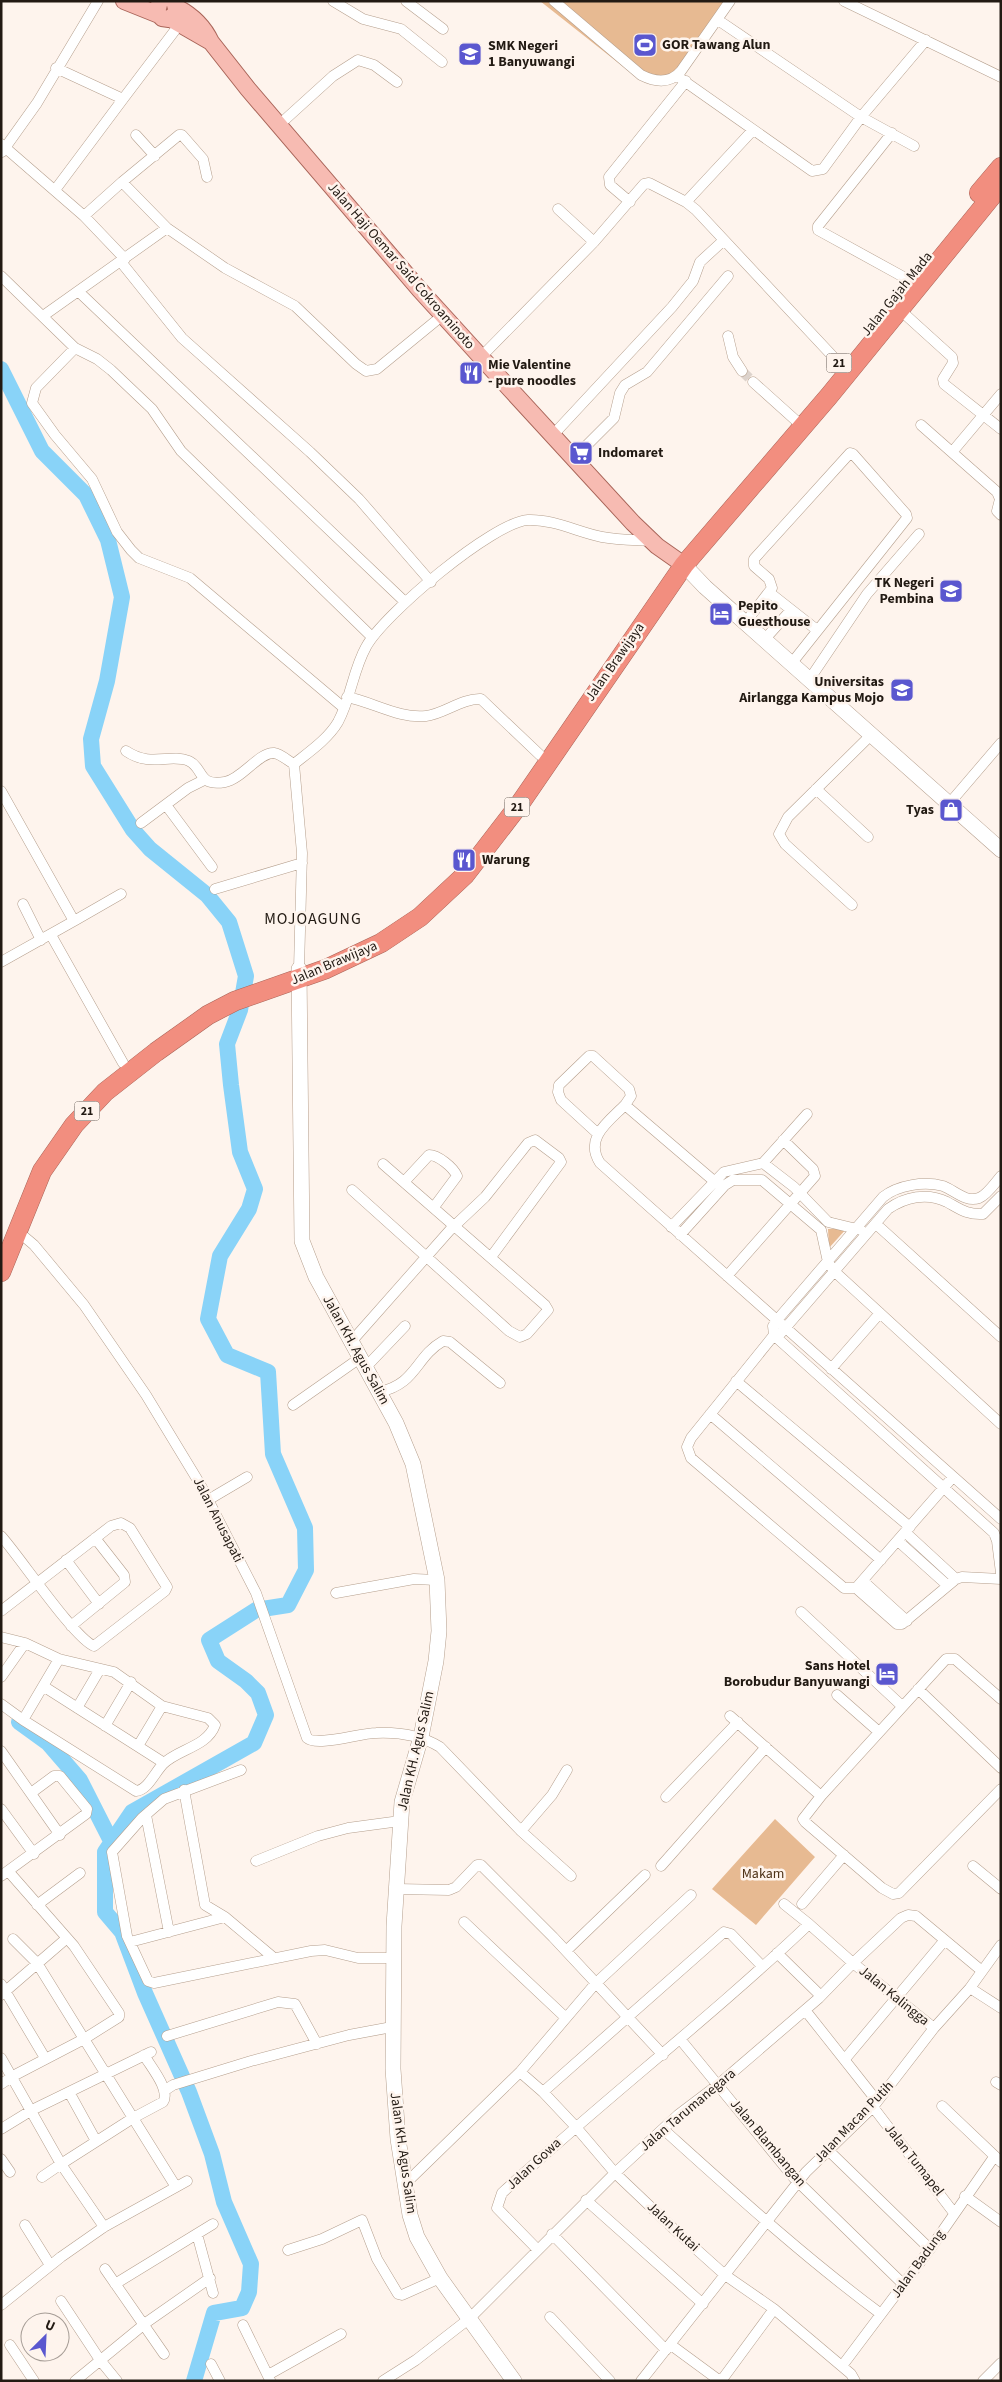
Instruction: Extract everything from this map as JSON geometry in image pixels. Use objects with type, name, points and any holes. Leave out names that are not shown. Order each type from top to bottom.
[{"type":"highway","name":"Jalan Gajah Mada","points":[[680,561],[798,423],[839,363],[864,343],[909,280],[1001,167]]},
{"type":"highway","name":"21","points":[[798,423],[864,343],[899,309],[1001,185]]},
{"type":"highway","name":"Jalan Brawijaya","points":[[1,1272],[22,1193],[41,1156],[53,1138],[88,1096],[123,1063],[192,1015],[261,987],[351,958],[381,943],[404,930],[442,898],[489,846],[582,701],[680,561],[701,545],[798,423]]},
{"type":"highway","name":"Jalan Brawijaya","points":[[299,974],[382,932],[436,891],[481,837],[540,755],[582,701]]},
{"type":"highway","name":"Jalan Brawijaya","points":[[1,1249],[14,1228],[42,1171],[74,1125],[101,1095],[170,1041],[233,998]]},
{"type":"main road","name":"Jalan Haji Oemar Said Cokroaminoto","points":[[124,1],[169,8],[211,42],[279,126],[481,358],[651,541],[680,561]]},
{"type":"street","points":[[98,1],[56,68],[37,103],[3,148],[84,216],[123,260],[182,338],[310,452],[360,500],[431,582]]},
{"type":"street","points":[[334,1],[363,19],[401,29],[442,62]]},
{"type":"street","points":[[406,1],[443,29]]},
{"type":"street","points":[[554,1],[641,75],[652,80],[682,78],[807,169],[816,172],[823,169],[860,116],[926,40]]},
{"type":"street","points":[[630,202],[610,185],[609,177],[682,78],[730,1]]},
{"type":"street","points":[[844,1],[859,4],[1001,77]]},
{"type":"street","points":[[55,190],[123,99],[169,8]]},
{"type":"street","points":[[718,20],[860,116],[914,146]]},
{"type":"street","points":[[279,126],[346,65],[358,60],[374,65],[397,82]]},
{"type":"street","points":[[56,68],[123,99]]},
{"type":"street","points":[[686,202],[753,130]]},
{"type":"street","points":[[892,133],[818,226],[818,230],[909,280]]},
{"type":"street","points":[[136,135],[155,156]]},
{"type":"street","points":[[84,216],[122,182],[182,135],[203,159],[207,176]]},
{"type":"street","points":[[122,182],[167,228],[225,268],[295,306],[356,364],[366,371],[377,369],[443,315]]},
{"type":"street","points":[[481,358],[594,242],[644,184],[650,183],[686,202],[839,363]]},
{"type":"street","points":[[558,209],[594,242]]},
{"type":"street","points":[[43,316],[167,228]]},
{"type":"street","points":[[552,436],[672,307],[693,281],[700,262],[724,240]]},
{"type":"street","points":[[1,276],[75,348],[97,359],[112,370],[152,409],[181,451],[372,637]]},
{"type":"street","points":[[573,458],[614,418],[620,393],[625,386],[647,372],[728,276]]},
{"type":"street","points":[[78,292],[404,601]]},
{"type":"street","points":[[899,309],[952,357],[953,363],[943,379],[944,384],[1001,429]]},
{"type":"street","points":[[728,336],[733,357],[742,371]]},
{"type":"street","points":[[75,348],[36,388],[32,403],[55,435],[92,479],[123,542],[139,558],[190,578],[344,708]]},
{"type":"street","points":[[753,382],[798,423]]},
{"type":"street","points":[[953,452],[1001,394]]},
{"type":"street","points":[[921,425],[999,494],[997,511],[1001,515]]},
{"type":"street","points":[[745,623],[770,593],[772,584],[754,566],[754,559],[845,458],[850,453],[853,454],[906,514],[907,518],[791,664]]},
{"type":"street","points":[[294,764],[328,734],[344,708],[362,656],[372,637],[404,601],[489,536],[514,522],[544,521],[601,537],[651,541]]},
{"type":"street","points":[[809,680],[867,594],[919,534]]},
{"type":"street","points":[[680,561],[745,623],[1001,850]]},
{"type":"street","points":[[770,593],[817,630]]},
{"type":"street","points":[[764,640],[791,610]]},
{"type":"street","points":[[347,698],[406,715],[421,717],[441,713],[481,698],[540,755]]},
{"type":"street","points":[[852,906],[785,844],[779,834],[788,817],[871,735]]},
{"type":"street","points":[[948,805],[1001,743]]},
{"type":"street","points":[[126,751],[139,758],[148,760],[187,760],[193,763],[204,780]]},
{"type":"street","points":[[141,823],[204,780],[220,782],[233,780],[269,754],[277,754],[294,764]]},
{"type":"street","points":[[294,764],[302,863],[299,974]]},
{"type":"street","points":[[816,789],[868,837]]},
{"type":"street","points":[[1,791],[74,921]]},
{"type":"street","points":[[166,805],[212,867]]},
{"type":"street","points":[[215,889],[302,863]]},
{"type":"street","points":[[1,962],[52,935],[121,894]]},
{"type":"street","points":[[23,904],[41,940]]},
{"type":"street","points":[[52,935],[123,1063]]},
{"type":"street","name":"Jalan KH. Agus Salim","points":[[299,974],[302,1240],[316,1277],[396,1423],[413,1464],[438,1580],[439,1631],[436,1661],[421,1737],[406,1786],[400,1821],[392,2027],[398,2139],[410,2215],[416,2236],[440,2278],[514,2381]]},
{"type":"street","points":[[597,1133],[561,1100],[558,1092],[559,1085],[585,1058],[594,1056],[630,1089],[631,1096],[625,1105],[597,1133],[595,1151],[600,1163],[1001,1519]]},
{"type":"street","points":[[625,1105],[716,1184]]},
{"type":"street","points":[[680,1235],[724,1172],[764,1163],[807,1114]]},
{"type":"street","points":[[351,1342],[427,1255],[485,1197],[531,1140],[535,1140],[559,1158],[561,1162],[491,1257]]},
{"type":"street","points":[[727,1276],[816,1173],[783,1140]]},
{"type":"street","points":[[404,1182],[429,1155],[435,1156],[449,1166],[457,1176],[434,1207]]},
{"type":"street","points":[[764,1163],[800,1193],[828,1222],[857,1227],[866,1234]]},
{"type":"street","points":[[352,1190],[427,1255],[509,1331],[517,1336],[524,1337],[548,1310],[547,1308],[455,1225],[383,1164]]},
{"type":"street","points":[[953,1477],[860,1584],[844,1588],[691,1458],[687,1446],[691,1438],[736,1381],[776,1337],[781,1324],[828,1262],[890,1191],[918,1185],[943,1186],[965,1198],[977,1199],[983,1196],[1001,1176]]},
{"type":"street","points":[[671,1227],[716,1184],[733,1180],[762,1180],[821,1230],[828,1262],[834,1271],[1001,1424]]},
{"type":"street","points":[[781,1324],[834,1271],[888,1209],[906,1199],[925,1196],[945,1201],[959,1210],[983,1214],[1001,1196]]},
{"type":"street","points":[[821,1230],[828,1222]]},
{"type":"street","points":[[876,1224],[1001,1336]]},
{"type":"street","name":"Jalan Anusapati","points":[[14,1228],[34,1245],[84,1305],[146,1396],[208,1500],[256,1593],[268,1623],[303,1730],[310,1740],[316,1742],[376,1733],[401,1733],[421,1737]]},
{"type":"street","points":[[831,1369],[880,1313]]},
{"type":"street","points":[[293,1405],[362,1363],[405,1326]]},
{"type":"street","points":[[776,1337],[994,1533],[997,1541],[1001,1573]]},
{"type":"street","points":[[379,1392],[393,1389],[404,1382],[436,1346],[443,1341],[450,1342],[500,1383]]},
{"type":"street","points":[[736,1381],[907,1529],[951,1582]]},
{"type":"street","points":[[710,1414],[881,1560]]},
{"type":"street","points":[[208,1500],[247,1477]]},
{"type":"street","points":[[1,1612],[37,1582],[111,1526],[121,1523],[126,1525],[156,1567],[167,1589],[97,1645],[90,1644],[71,1626],[37,1582],[3,1542]]},
{"type":"street","points":[[71,1626],[123,1584],[125,1579],[95,1538]]},
{"type":"street","points":[[898,1541],[951,1582]]},
{"type":"street","points":[[66,1560],[99,1604]]},
{"type":"street","points":[[860,1584],[907,1621],[951,1582],[962,1577],[1001,1579]]},
{"type":"street","points":[[336,1593],[388,1582],[414,1579],[438,1580]]},
{"type":"street","points":[[801,1612],[902,1706]]},
{"type":"street","points":[[1,1637],[25,1643],[59,1659],[114,1672],[131,1682],[162,1706],[208,1718],[215,1725],[210,1734],[201,1742],[164,1763],[144,1788],[136,1791],[23,1720],[1,1704]]},
{"type":"street","points":[[1,1678],[25,1643]]},
{"type":"street","points":[[1001,1699],[955,1659],[946,1658],[803,1818],[805,1822],[888,1892],[899,1894],[1001,1789]]},
{"type":"street","points":[[23,1720],[59,1659]]},
{"type":"street","points":[[77,1708],[100,1670]]},
{"type":"street","points":[[105,1726],[131,1682]]},
{"type":"street","points":[[43,1686],[164,1763]]},
{"type":"street","points":[[918,1689],[1001,1768]]},
{"type":"street","points":[[837,1695],[878,1732]]},
{"type":"street","points":[[138,1746],[162,1706]]},
{"type":"street","points":[[666,1797],[734,1719],[821,1796]]},
{"type":"street","points":[[421,1737],[440,1747],[521,1831],[571,1876]]},
{"type":"street","points":[[661,1866],[766,1747]]},
{"type":"street","points":[[3,1758],[31,1793],[60,1835]]},
{"type":"street","points":[[241,1770],[164,1799],[146,1815],[112,1852],[112,1860],[130,1942],[144,1975],[152,1983],[274,1958],[325,1950],[358,1958],[394,1958]]},
{"type":"street","points":[[521,1831],[552,1795],[567,1770]]},
{"type":"street","points":[[1,2084],[84,2039],[117,2019],[119,2013],[68,1938],[5,1874],[84,1817],[87,1809],[60,1776],[54,1776],[31,1793]]},
{"type":"street","points":[[184,1790],[208,1922]]},
{"type":"street","points":[[1,1809],[34,1854]]},
{"type":"street","points":[[146,1815],[169,1932]]},
{"type":"street","points":[[256,1861],[318,1836],[341,1830],[400,1821]]},
{"type":"street","points":[[802,1904],[844,1855]]},
{"type":"street","points":[[397,1889],[449,1890],[456,1886],[477,1865],[481,1865],[566,1951],[663,2055]]},
{"type":"street","points":[[973,1866],[1001,1889]]},
{"type":"street","points":[[37,1905],[80,1874]]},
{"type":"street","points":[[566,1951],[645,1875]]},
{"type":"street","points":[[406,2183],[520,2072],[595,1984],[691,1894]]},
{"type":"street","name":"Jalan Kalingga","points":[[784,1904],[853,1963],[934,2028]]},
{"type":"street","points":[[204,1905],[225,1917],[274,1958]]},
{"type":"street","name":"Jalan Tarumanegara","points":[[383,2381],[416,2360],[470,2318],[615,2173],[663,2129],[821,1996],[901,1918],[908,1915],[916,1916],[944,1941]]},
{"type":"street","points":[[130,1942],[225,1917]]},
{"type":"street","points":[[464,1922],[565,2018]]},
{"type":"street","points":[[575,2126],[663,2055],[809,1924]]},
{"type":"street","points":[[543,2092],[626,2016],[724,1932],[731,1934],[762,1966]]},
{"type":"street","points":[[46,2058],[3,1990],[68,1938]]},
{"type":"street","points":[[13,1939],[37,1963],[176,2187]]},
{"type":"street","points":[[845,2059],[944,1941],[982,1970]]},
{"type":"street","name":"Jalan Macan Putih","points":[[641,2381],[669,2348],[798,2181],[875,2104],[900,2075],[934,2028],[970,1988],[1001,1945]]},
{"type":"street","points":[[777,1953],[821,1996]]},
{"type":"street","points":[[970,1988],[1001,2008]]},
{"type":"street","points":[[167,2036],[271,2003],[284,2002],[295,2004],[317,2044]]},
{"type":"street","name":"Jalan Tumapel","points":[[805,2010],[845,2059],[875,2104],[954,2213]]},
{"type":"street","points":[[169,2088],[192,2079],[366,2030],[392,2027]]},
{"type":"street","name":"Jalan Blambangan","points":[[680,2039],[798,2181],[904,2284]]},
{"type":"street","points":[[1,2129],[32,2110],[105,2072],[147,2053],[169,2088],[163,2102],[133,2118],[42,2177]]},
{"type":"street","points":[[1,2058],[13,2076],[61,2164],[104,2227]]},
{"type":"street","name":"Jalan Kutai","points":[[520,2072],[543,2092],[575,2126],[615,2173],[725,2275],[774,2310],[842,2366],[851,2374],[855,2381]]},
{"type":"street","points":[[68,2092],[96,2141]]},
{"type":"street","points":[[942,2106],[998,2159]]},
{"type":"street","name":"Jalan Gowa","points":[[537,2249],[505,2218],[497,2203],[502,2193],[575,2126]]},
{"type":"street","points":[[663,2129],[765,2222],[833,2278],[881,2314]]},
{"type":"street","points":[[828,2150],[930,2249]]},
{"type":"street","points":[[1,2159],[10,2172]]},
{"type":"street","name":"Jalan Badung","points":[[842,2366],[930,2249],[965,2196],[998,2159]]},
{"type":"street","points":[[1,2305],[50,2265],[104,2227],[187,2180]]},
{"type":"street","points":[[965,2196],[1001,2222]]},
{"type":"street","points":[[586,2200],[703,2304]]},
{"type":"street","points":[[288,2250],[322,2239],[362,2220],[377,2259],[398,2294],[440,2278]]},
{"type":"street","points":[[115,2284],[213,2224]]},
{"type":"street","points":[[25,2225],[50,2265]]},
{"type":"street","points":[[197,2234],[213,2293]]},
{"type":"street","points":[[552,2234],[669,2348],[720,2381],[774,2310]]},
{"type":"street","points":[[105,2269],[164,2354]]},
{"type":"street","points":[[75,2381],[144,2325],[210,2278]]},
{"type":"street","points":[[61,2301],[100,2360],[117,2381]]},
{"type":"street","points":[[550,2317],[610,2381]]},
{"type":"street","points":[[243,2325],[269,2378],[341,2334]]},
{"type":"street","points":[[10,2345],[34,2381]]},
{"type":"street","points":[[983,2381],[1001,2363]]},
{"type":"street","points":[[212,2364],[220,2381]]},
{"type":"green space","name":"GOR Tawang Alun","points":[[540,1],[724,1],[676,73],[659,86],[640,80]]},
{"type":"green space","points":[[847,1228],[829,1248],[828,1229]]},
{"type":"green space","name":"Makam","points":[[775,1819],[815,1857],[756,1925],[712,1889]]},
{"type":"waterway","points":[[1,369],[42,451],[86,495],[108,540],[122,597],[107,681],[91,739],[93,766],[133,830],[150,849],[207,895],[229,922],[246,976],[240,1010],[227,1044],[240,1152],[255,1189],[249,1209],[220,1256],[208,1319],[227,1355],[268,1372],[273,1454],[305,1528],[306,1570],[288,1605],[256,1610],[209,1640],[218,1661],[246,1681],[258,1693],[266,1715],[254,1743],[132,1812],[105,1852],[105,1912],[122,1932],[145,1993],[189,2092],[212,2154],[224,2202],[251,2264],[249,2292],[242,2308],[214,2313],[194,2381]]},
{"type":"waterway","points":[[19,1722],[48,1743],[80,1780],[111,1841]]},
{"type":"tunnel","points":[[742,371],[753,382]]},
{"type":"place","name":"GOR Tawang Alun","points":[[645,45]]},
{"type":"place","name":"SMK Negeri 1 Banyuwangi","points":[[470,54]]},
{"type":"place","name":"Mie Valentine - pure noodles","points":[[471,373]]},
{"type":"place","name":"Indomaret","points":[[581,453]]},
{"type":"place","name":"TK Negeri Pembina","points":[[951,591]]},
{"type":"place","name":"Pepito Guesthouse","points":[[721,614]]},
{"type":"place","name":"Universitas Airlangga Kampus Mojo","points":[[902,690]]},
{"type":"place","name":"Tyas","points":[[951,810]]},
{"type":"place","name":"Warung","points":[[464,860]]},
{"type":"place","name":"Sans Hotel Borobudur Banyuwangi","points":[[887,1674]]},
{"type":"district","name":"MOJOAGUNG","points":[[313,919]]}]
